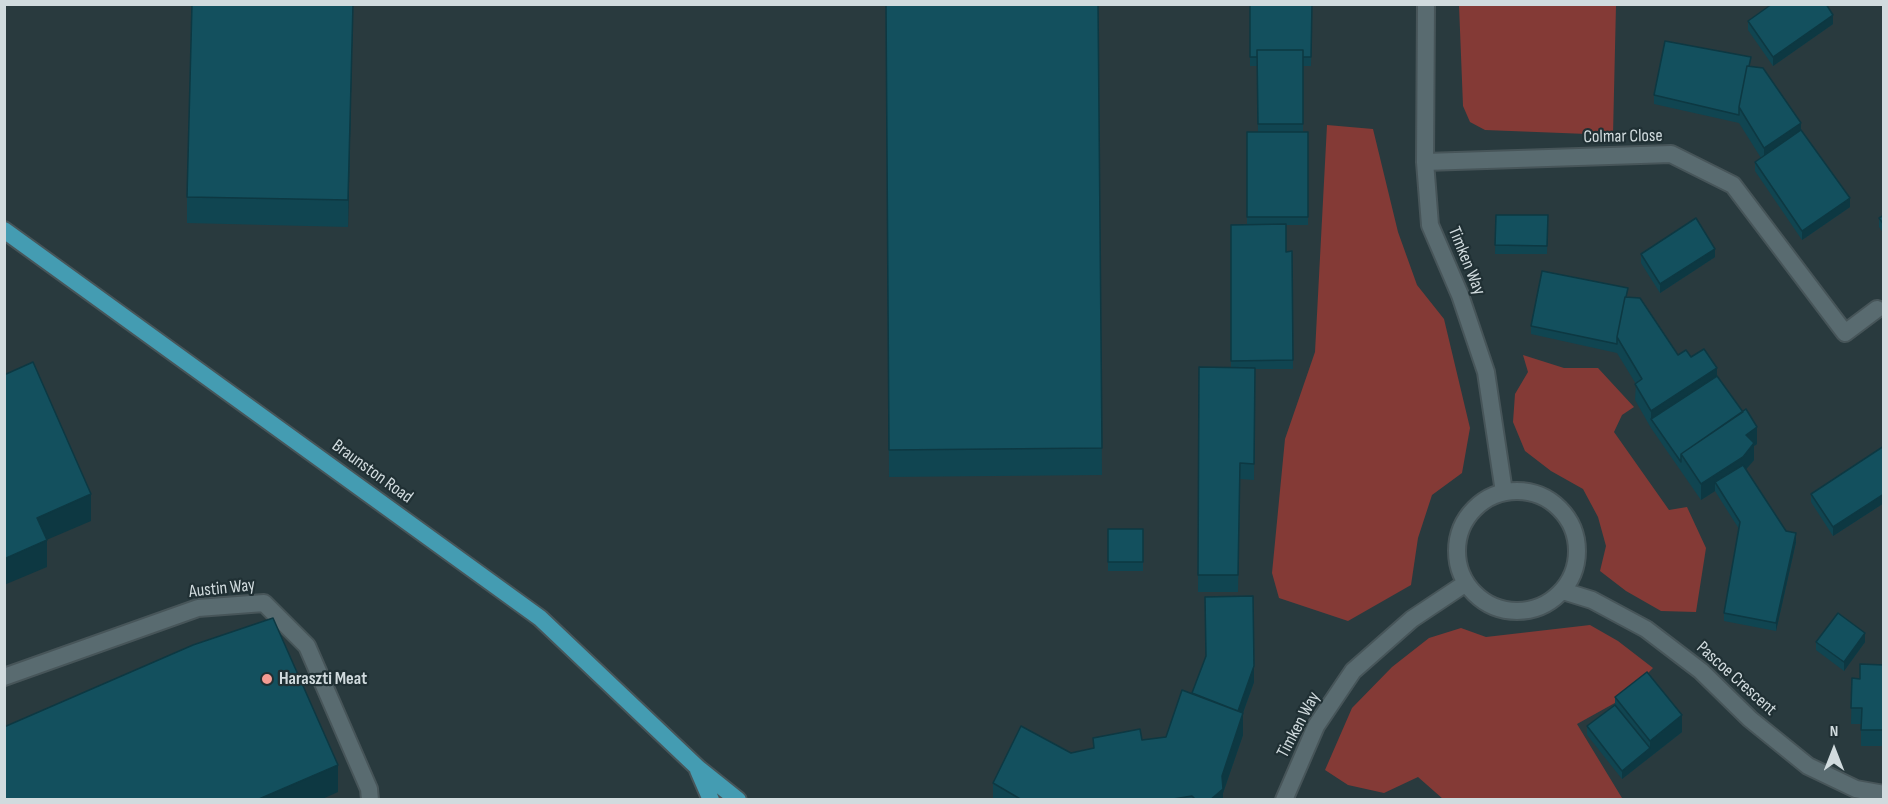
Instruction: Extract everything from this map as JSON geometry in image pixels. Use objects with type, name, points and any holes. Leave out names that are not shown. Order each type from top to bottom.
[{"type":"highway","name":"Braunston Road","points":[[4,230],[540,618],[698,768],[738,800]]},
{"type":"highway","name":"Braunston Road","points":[[698,768],[711,800]]},
{"type":"street","name":"Timken Way","points":[[1426,4],[1425,162],[1430,225],[1460,295],[1486,372],[1504,492]]},
{"type":"street","name":"Colmar Close","points":[[1425,162],[1671,154],[1733,185],[1845,333],[1877,309]]},
{"type":"street","points":[[1525,491],[1545,497],[1558,505],[1571,522],[1578,552],[1574,573],[1563,591],[1550,602],[1530,610],[1499,608],[1480,599],[1466,583],[1458,563],[1458,537],[1467,517],[1481,502],[1504,492],[1525,491]]},
{"type":"street","name":"Timken Way","points":[[1284,800],[1316,726],[1353,671],[1412,619],[1466,583]]},
{"type":"street","name":"Pascoe Crescent","points":[[1563,591],[1592,600],[1646,628],[1701,671],[1750,719],[1808,766],[1856,789],[1884,794]]},
{"type":"street","name":"Austin Way","points":[[4,677],[198,608],[264,603],[308,646],[369,789],[370,800]]},
{"type":"shaded area","points":[[1459,5],[1616,5],[1613,135],[1485,130],[1470,122],[1463,106]]},
{"type":"shaded area","points":[[1327,125],[1373,129],[1398,232],[1417,285],[1444,319],[1470,428],[1462,473],[1432,495],[1418,538],[1411,585],[1348,621],[1279,598],[1272,573],[1285,439],[1315,352]]},
{"type":"shaded area","points":[[1523,355],[1564,368],[1598,368],[1634,407],[1622,415],[1614,432],[1669,510],[1687,507],[1706,548],[1696,612],[1661,611],[1626,591],[1600,571],[1606,546],[1598,517],[1583,489],[1551,471],[1525,451],[1513,422],[1515,394],[1528,372]]},
{"type":"shaded area","points":[[1590,625],[1618,641],[1653,668],[1622,699],[1577,724],[1622,798],[1443,799],[1418,777],[1384,793],[1348,785],[1325,770],[1352,708],[1392,667],[1429,638],[1461,628],[1486,637]]},
{"type":"building","points":[[192,4],[353,4],[348,200],[187,197]]},
{"type":"building","points":[[886,4],[1098,4],[1102,448],[889,450]]},
{"type":"building","points":[[1250,4],[1312,4],[1311,57],[1303,57],[1303,50],[1257,50],[1257,57],[1250,57]]},
{"type":"building","points":[[1772,4],[1826,4],[1833,15],[1773,57],[1748,21]]},
{"type":"building","points":[[1665,41],[1751,57],[1749,66],[1747,66],[1739,115],[1654,95]]},
{"type":"building","points":[[1257,50],[1303,50],[1303,124],[1258,124]]},
{"type":"building","points":[[1747,66],[1763,68],[1801,123],[1764,148],[1739,107]]},
{"type":"building","points":[[1801,130],[1850,198],[1802,231],[1755,162]]},
{"type":"building","points":[[1247,132],[1308,132],[1308,217],[1247,217]]},
{"type":"building","points":[[1496,215],[1548,215],[1547,246],[1495,245]]},
{"type":"building","points":[[1884,215],[1884,225],[1879,218]]},
{"type":"building","points":[[1696,218],[1715,249],[1660,284],[1641,254]]},
{"type":"building","points":[[1286,224],[1286,252],[1292,251],[1293,360],[1231,361],[1231,225]]},
{"type":"building","points":[[1542,271],[1628,288],[1617,344],[1531,326]]},
{"type":"building","points":[[1625,297],[1640,298],[1678,355],[1686,350],[1691,357],[1704,349],[1717,368],[1651,411],[1635,384],[1642,379],[1617,337]]},
{"type":"building","points":[[33,362],[91,494],[37,518],[47,540],[4,559],[4,375]]},
{"type":"building","points":[[1199,367],[1255,368],[1254,464],[1240,463],[1238,575],[1198,575]]},
{"type":"building","points":[[1717,376],[1743,412],[1681,454],[1681,462],[1651,419]]},
{"type":"building","points":[[1746,409],[1757,427],[1746,435],[1754,443],[1743,457],[1701,484],[1681,454]]},
{"type":"building","points":[[1884,446],[1884,494],[1833,527],[1811,494]]},
{"type":"building","points":[[1743,465],[1786,531],[1796,533],[1776,623],[1724,613],[1740,522],[1715,482]]},
{"type":"building","points":[[1108,529],[1143,529],[1143,562],[1108,562]]},
{"type":"building","points":[[1253,596],[1254,666],[1238,711],[1192,693],[1206,656],[1205,597]]},
{"type":"building","points":[[1838,613],[1865,633],[1844,662],[1816,642]]},
{"type":"building","points":[[273,618],[338,765],[260,800],[4,800],[4,727],[193,645]]},
{"type":"building","points":[[1860,664],[1884,665],[1884,730],[1861,730],[1862,708],[1851,708],[1852,678],[1860,679]]},
{"type":"building","points":[[1647,672],[1682,715],[1650,741],[1615,697]]},
{"type":"building","points":[[1182,690],[1243,713],[1222,776],[1223,789],[1210,800],[1195,799],[1192,796],[1167,800],[1022,800],[993,783],[1021,726],[1071,753],[1094,748],[1093,738],[1140,729],[1142,740],[1166,737]]},
{"type":"building","points":[[1615,705],[1650,748],[1622,771],[1587,726]]},
{"type":"place","name":"Haraszti Meat","points":[[267,679]]}]
